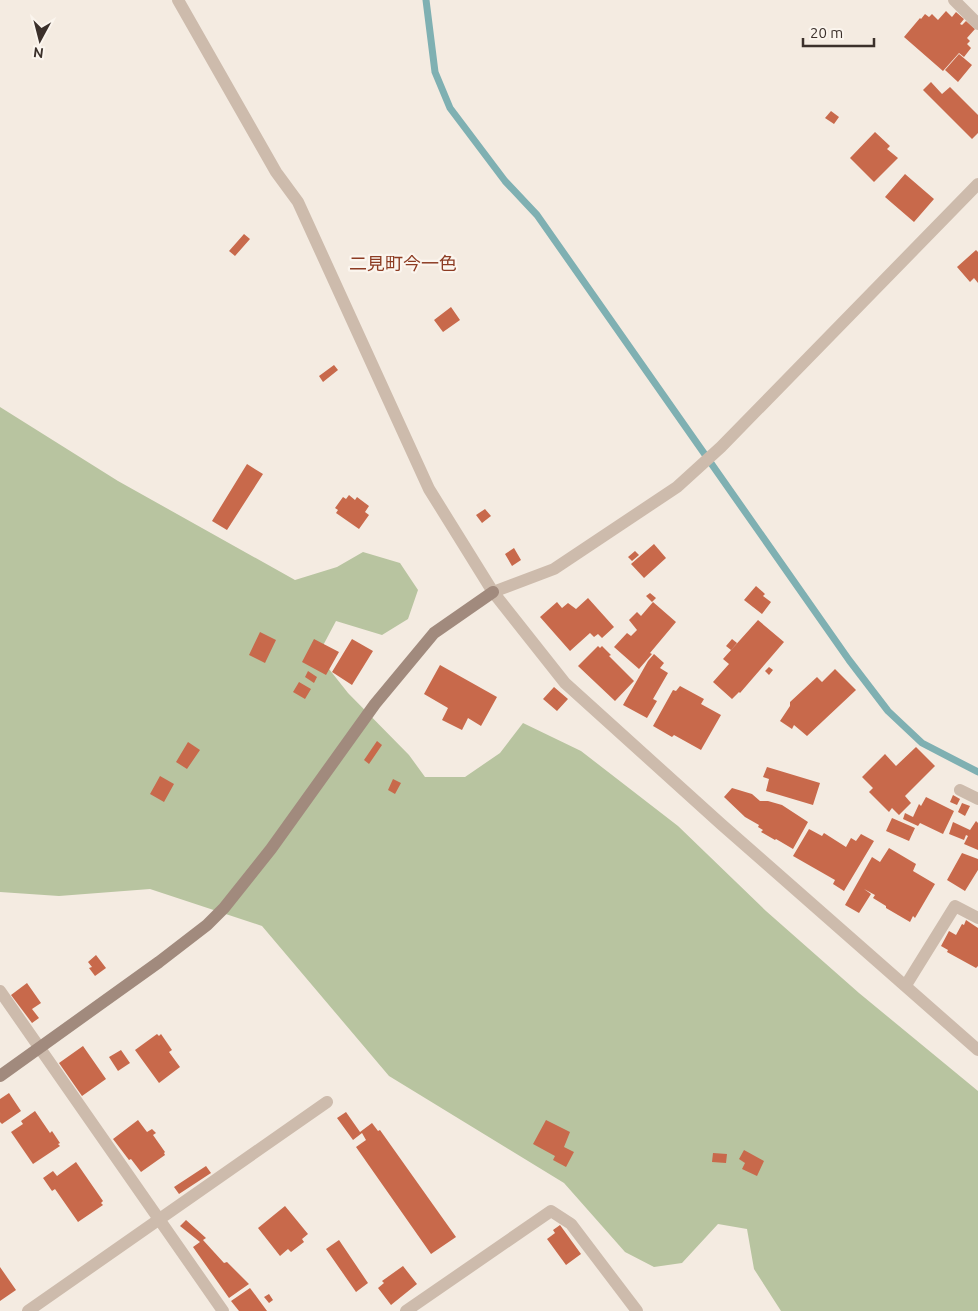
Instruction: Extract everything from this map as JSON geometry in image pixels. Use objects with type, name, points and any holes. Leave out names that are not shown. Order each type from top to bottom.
[{"type":"street","points":[[178,0],[276,172],[298,202],[429,489],[492,592],[565,683],[721,824],[978,1050]]},
{"type":"street","points":[[954,0],[978,24]]},
{"type":"street","points":[[0,1076],[159,962],[207,925],[224,908],[271,849],[375,704],[434,632],[492,592],[554,569],[678,487],[721,447],[978,184]]},
{"type":"street","points":[[960,790],[978,799]]},
{"type":"street","points":[[906,985],[955,906],[978,918]]},
{"type":"street","points":[[0,992],[223,1311]]},
{"type":"street","points":[[28,1311],[327,1102]]},
{"type":"street","points":[[406,1311],[551,1211],[571,1224],[637,1311]]},
{"type":"green space","points":[[0,407],[118,481],[295,580],[337,567],[363,552],[400,563],[418,590],[408,619],[382,635],[336,621],[318,655],[348,693],[409,755],[425,777],[465,777],[500,753],[523,723],[581,751],[678,826],[766,911],[859,993],[978,1091],[978,1311],[781,1311],[754,1269],[747,1229],[718,1224],[682,1263],[654,1267],[625,1252],[564,1183],[389,1076],[262,926],[150,889],[59,896],[0,892]]},
{"type":"building","points":[[946,11],[952,17],[956,12],[964,19],[960,24],[962,25],[966,21],[975,29],[967,38],[970,41],[967,44],[971,48],[964,57],[959,53],[943,71],[904,37],[925,14],[929,17],[932,14],[938,20]]},
{"type":"building","points":[[959,54],[972,65],[958,82],[945,70]]},
{"type":"building","points":[[931,82],[942,94],[950,87],[978,115],[978,133],[972,139],[923,90]]},
{"type":"building","points":[[831,111],[839,117],[834,124],[825,118]]},
{"type":"building","points":[[875,132],[890,146],[887,149],[898,158],[874,182],[850,158]]},
{"type":"building","points":[[905,174],[934,199],[914,222],[885,197]]},
{"type":"building","points":[[244,234],[250,239],[235,256],[229,251]]},
{"type":"building","points":[[976,250],[978,252],[978,283],[974,278],[970,282],[957,267]]},
{"type":"building","points":[[451,307],[460,320],[443,332],[434,320]]},
{"type":"building","points":[[334,365],[338,370],[323,382],[319,376]]},
{"type":"building","points":[[247,464],[263,474],[227,530],[212,521]]},
{"type":"building","points":[[349,495],[355,500],[357,497],[369,506],[365,512],[369,515],[359,529],[336,513],[338,510],[335,508],[343,497],[346,499]]},
{"type":"building","points":[[485,509],[491,516],[482,523],[476,515]]},
{"type":"building","points":[[654,544],[666,558],[644,578],[631,564]]},
{"type":"building","points":[[514,548],[521,560],[512,566],[505,554]]},
{"type":"building","points":[[635,551],[639,555],[632,561],[628,557]]},
{"type":"building","points":[[756,586],[765,594],[763,596],[771,602],[762,614],[744,600]]},
{"type":"building","points":[[650,593],[656,598],[652,602],[646,596]]},
{"type":"building","points":[[588,598],[614,627],[602,638],[598,634],[594,637],[590,633],[570,651],[540,617],[557,602],[562,608],[568,603],[576,609]]},
{"type":"building","points":[[653,602],[676,622],[639,669],[614,647],[627,633],[631,636],[637,630],[629,620],[637,612],[641,616]]},
{"type":"building","points":[[758,620],[784,642],[740,693],[732,699],[713,682],[729,664],[723,659]]},
{"type":"building","points":[[260,632],[276,640],[265,663],[249,655]]},
{"type":"building","points":[[314,639],[339,652],[326,675],[302,662]]},
{"type":"building","points":[[352,639],[373,651],[352,685],[332,672]]},
{"type":"building","points":[[732,639],[737,643],[731,650],[726,646]]},
{"type":"building","points":[[598,646],[600,648],[602,646],[611,655],[609,656],[634,681],[615,701],[578,666]]},
{"type":"building","points":[[654,654],[664,663],[660,668],[668,673],[653,699],[657,701],[647,718],[623,705]]},
{"type":"building","points":[[440,665],[497,697],[481,726],[468,718],[462,730],[442,720],[448,708],[424,694]]},
{"type":"building","points":[[769,667],[773,670],[769,675],[765,671]]},
{"type":"building","points":[[835,669],[856,690],[807,736],[794,725],[792,729],[780,721],[790,706],[790,702],[817,677],[822,682]]},
{"type":"building","points":[[308,671],[317,677],[314,683],[305,677]]},
{"type":"building","points":[[299,682],[311,689],[305,699],[293,692]]},
{"type":"building","points":[[680,686],[704,699],[701,704],[721,715],[701,750],[653,726],[673,690],[676,691]]},
{"type":"building","points":[[554,687],[568,699],[557,711],[543,699]]},
{"type":"building","points":[[377,741],[382,745],[369,764],[364,760]]},
{"type":"building","points":[[188,742],[200,750],[187,769],[176,762]]},
{"type":"building","points":[[916,747],[935,766],[905,796],[911,803],[899,815],[892,808],[889,812],[869,792],[873,788],[862,777],[885,754],[896,766]]},
{"type":"building","points":[[767,767],[820,783],[813,805],[766,791],[769,779],[763,777]]},
{"type":"building","points":[[160,776],[174,784],[164,802],[150,794]]},
{"type":"building","points":[[393,779],[401,783],[395,794],[388,790]]},
{"type":"building","points":[[732,788],[752,794],[760,801],[782,805],[808,822],[793,849],[761,832],[763,830],[758,827],[759,825],[745,817],[724,797]]},
{"type":"building","points":[[953,795],[960,799],[957,805],[950,802]]},
{"type":"building","points":[[926,797],[954,811],[943,834],[920,823],[918,826],[903,819],[905,813],[913,817],[919,804],[921,806]]},
{"type":"building","points":[[962,803],[970,806],[965,816],[958,812]]},
{"type":"building","points":[[892,818],[915,828],[909,841],[886,831]]},
{"type":"building","points":[[976,821],[978,823],[978,850],[964,844],[968,836],[966,835],[964,840],[949,834],[953,822],[970,830]]},
{"type":"building","points":[[809,829],[822,836],[824,833],[846,847],[851,838],[856,841],[861,834],[874,841],[844,891],[833,884],[835,880],[793,856]]},
{"type":"building","points":[[889,848],[916,864],[913,871],[935,884],[915,918],[913,916],[910,922],[886,908],[886,906],[873,898],[875,895],[864,889],[871,894],[859,913],[845,905],[872,857],[880,862]]},
{"type":"building","points":[[962,853],[978,859],[978,870],[965,891],[947,880]]},
{"type":"building","points":[[966,920],[978,928],[978,966],[976,968],[947,952],[948,950],[941,946],[949,931],[956,935]]},
{"type":"building","points":[[96,955],[106,968],[95,976],[89,968],[92,967],[88,962]]},
{"type":"building","points":[[27,983],[41,1003],[32,1009],[39,1018],[32,1023],[11,995]]},
{"type":"building","points":[[157,1034],[159,1036],[161,1034],[172,1050],[169,1052],[180,1067],[159,1083],[135,1050]]},
{"type":"building","points":[[83,1046],[106,1079],[82,1096],[59,1063]]},
{"type":"building","points":[[121,1050],[130,1063],[118,1071],[109,1057]]},
{"type":"building","points":[[9,1093],[21,1111],[2,1124],[0,1122],[0,1099]]},
{"type":"building","points":[[35,1111],[50,1133],[52,1131],[60,1146],[33,1164],[11,1132],[23,1124],[21,1121]]},
{"type":"building","points":[[346,1112],[360,1132],[372,1123],[378,1131],[380,1130],[456,1237],[431,1254],[356,1147],[366,1140],[362,1133],[353,1140],[337,1118]]},
{"type":"building","points":[[138,1120],[147,1132],[152,1129],[156,1133],[153,1135],[165,1152],[165,1155],[141,1172],[113,1139]]},
{"type":"building","points":[[546,1120],[570,1132],[564,1147],[574,1152],[566,1167],[553,1160],[555,1156],[533,1144]]},
{"type":"building","points":[[744,1150],[764,1161],[757,1176],[742,1169],[745,1163],[739,1159]]},
{"type":"building","points":[[713,1153],[727,1154],[726,1163],[712,1162]]},
{"type":"building","points":[[76,1162],[103,1201],[101,1203],[103,1205],[78,1222],[55,1189],[52,1191],[43,1178],[53,1171],[57,1176]]},
{"type":"building","points":[[206,1166],[211,1173],[179,1194],[174,1187]]},
{"type":"building","points":[[285,1206],[308,1234],[302,1239],[304,1242],[291,1252],[288,1249],[280,1256],[258,1228]]},
{"type":"building","points":[[186,1220],[206,1238],[203,1240],[224,1263],[227,1262],[249,1284],[229,1298],[193,1247],[200,1242],[180,1226]]},
{"type":"building","points":[[560,1225],[581,1254],[566,1265],[547,1239],[555,1233],[553,1230]]},
{"type":"building","points":[[339,1240],[368,1283],[356,1292],[326,1249]]},
{"type":"building","points":[[403,1266],[417,1284],[391,1305],[378,1288],[384,1283],[382,1281]]},
{"type":"building","points":[[0,1267],[16,1290],[0,1301]]},
{"type":"building","points":[[250,1288],[267,1311],[239,1311],[231,1301]]},
{"type":"building","points":[[269,1294],[273,1300],[269,1303],[264,1297]]},
{"type":"waterway","points":[[426,0],[435,72],[450,108],[505,181],[537,215],[849,660],[888,711],[922,743],[978,772]]},
{"type":"district","name":"二見町今一色","points":[[403,263]]}]
